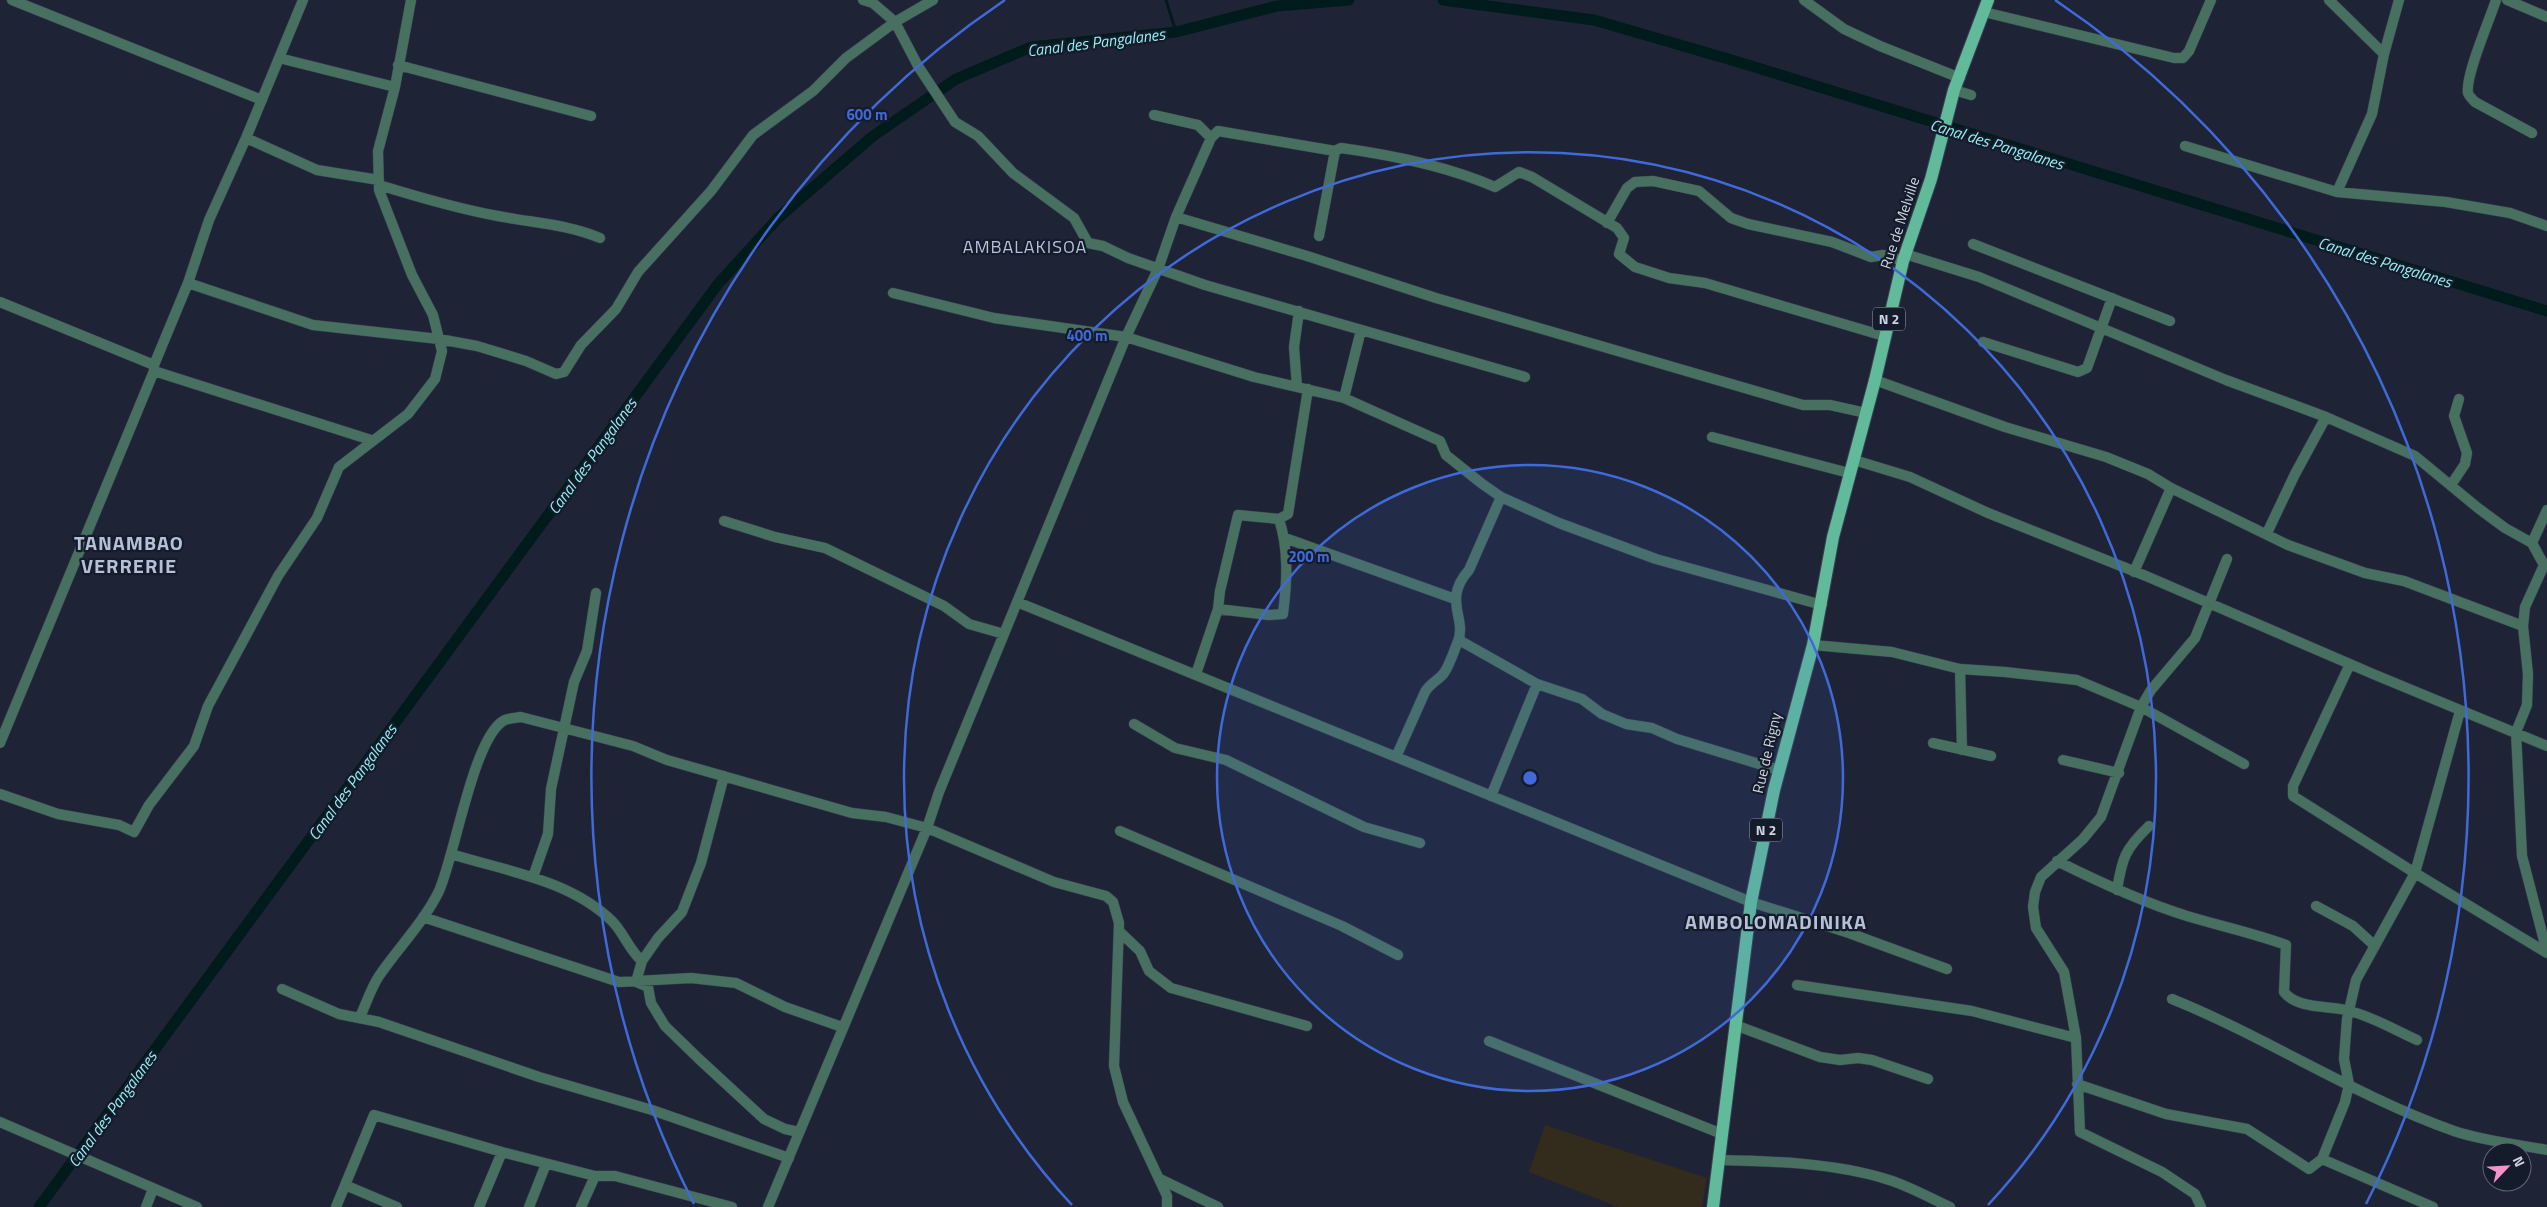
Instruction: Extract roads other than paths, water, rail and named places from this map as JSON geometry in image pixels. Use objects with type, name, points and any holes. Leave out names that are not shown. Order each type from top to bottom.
[{"type":"main road","name":"Rue de Melville","points":[[1854,460],[1904,257],[1931,179],[1954,90],[1986,6]]},
{"type":"main road","name":"Rue de Rigny","points":[[1713,1207],[1751,902],[1779,770],[1813,645],[1822,605],[1824,578],[1849,473],[1854,460]]},
{"type":"street","points":[[12,0],[262,100]]},
{"type":"street","points":[[0,743],[188,283],[209,220],[246,138],[303,0]]},
{"type":"street","points":[[0,794],[58,814],[119,825],[134,832],[149,805],[194,746],[208,706],[278,576],[317,518],[339,467],[371,440],[408,414],[435,379],[442,351],[433,315],[412,276],[379,182],[378,151],[395,87],[410,0]]},
{"type":"street","points":[[863,0],[873,3],[895,22],[918,66],[955,122],[978,136],[1013,173],[1074,218],[1088,243],[1103,246],[1158,270],[1525,377]]},
{"type":"street","points":[[188,283],[313,325],[439,339],[477,346],[510,356],[556,374],[564,372],[581,345],[616,309],[638,272],[711,191],[753,135],[813,91],[846,58],[895,22],[933,0]]},
{"type":"street","points":[[1804,0],[1851,32],[1960,78]]},
{"type":"street","points":[[1986,6],[2174,58],[2183,58],[2189,51],[2211,0]]},
{"type":"street","points":[[2329,0],[2384,54]]},
{"type":"street","points":[[2337,192],[2372,114],[2384,54],[2399,0]]},
{"type":"street","points":[[2496,0],[2468,85],[2468,95],[2475,102],[2532,133]]},
{"type":"street","points":[[2507,0],[2547,17]]},
{"type":"street","points":[[279,58],[395,87]]},
{"type":"street","points":[[398,65],[591,116]]},
{"type":"street","points":[[1954,90],[1971,95]]},
{"type":"street","points":[[1154,115],[1198,125],[1211,138]]},
{"type":"street","points":[[768,1207],[926,828],[939,792],[1126,337],[1158,270],[1176,217],[1211,138],[1218,131],[1335,151],[1341,148],[1385,154],[1479,180],[1495,187],[1519,172],[1532,177],[1622,232],[1623,244],[1619,254],[1635,267],[1669,278],[1705,283],[1884,336]]},
{"type":"street","points":[[246,138],[317,170],[379,182],[436,202],[498,216],[579,229],[600,238]]},
{"type":"street","points":[[2184,146],[2337,192],[2446,202],[2510,212],[2547,226]]},
{"type":"street","points":[[1319,236],[1335,151]]},
{"type":"street","points":[[1607,223],[1627,188],[1635,182],[1653,181],[1699,191],[1731,218],[1748,224],[1832,242],[1871,257],[1883,255],[1904,257],[1979,277],[2226,380],[2326,417],[2415,456],[2505,528],[2532,542],[2545,566],[2525,607],[2523,626],[2528,674],[2527,705],[2516,732],[2522,856],[2543,922],[2547,952]]},
{"type":"street","points":[[1176,217],[1455,303],[1803,405],[1830,405],[1866,413]]},
{"type":"street","points":[[1972,244],[2170,321]]},
{"type":"street","points":[[893,293],[994,318],[1126,337],[1254,377],[1344,398],[1440,441],[1446,455],[1501,496],[1559,523],[1656,559],[1822,605]]},
{"type":"street","points":[[1983,342],[2078,372],[2087,368],[2112,298]]},
{"type":"street","points":[[0,302],[154,368],[371,440]]},
{"type":"street","points":[[1297,387],[1294,347],[1299,311]]},
{"type":"street","points":[[1344,398],[1361,330]]},
{"type":"street","points":[[1875,380],[2005,427],[2106,457],[2148,474],[2172,488],[2267,533],[2288,545],[2364,573],[2404,581],[2523,626]]},
{"type":"street","points":[[1196,674],[1218,609],[1220,591],[1238,515],[1279,519],[1288,514],[1308,389]]},
{"type":"street","points":[[2451,485],[2465,464],[2467,453],[2454,416],[2459,399]]},
{"type":"street","points":[[2267,533],[2295,474],[2326,417]]},
{"type":"street","points":[[1712,437],[1849,473]]},
{"type":"street","points":[[1854,460],[1910,477],[1988,513],[2208,602],[2460,711],[2547,746]]},
{"type":"street","points":[[2134,572],[2172,488]]},
{"type":"street","points":[[1396,758],[1425,692],[1431,682],[1443,674],[1459,640],[1455,599],[1462,578],[1469,570],[1501,496]]},
{"type":"street","points":[[2532,542],[2547,510]]},
{"type":"street","points":[[1218,609],[1269,615],[1283,614],[1286,587],[1285,538],[1279,519]]},
{"type":"street","points":[[724,521],[775,537],[825,548],[944,606],[969,624],[1004,634]]},
{"type":"street","points":[[1285,538],[1455,599]]},
{"type":"street","points":[[2201,1207],[2195,1194],[2162,1172],[2080,1132],[2076,1038],[2064,972],[2036,928],[2033,907],[2034,892],[2041,877],[2056,861],[2083,839],[2101,817],[2141,707],[2151,690],[2195,638],[2227,559]]},
{"type":"street","points":[[533,877],[548,834],[551,789],[563,727],[574,682],[587,651],[596,594]]},
{"type":"street","points":[[1017,602],[1751,902],[1849,933],[1947,969]]},
{"type":"street","points":[[1459,640],[1537,684],[1582,699],[1602,714],[1626,724],[1652,728],[1677,739],[1779,770]]},
{"type":"street","points":[[1813,645],[1892,652],[1960,670],[2005,672],[2077,680],[2141,707],[2244,764]]},
{"type":"street","points":[[2350,664],[2292,786],[2293,796],[2415,874],[2547,952]]},
{"type":"street","points":[[1960,670],[1962,750]]},
{"type":"street","points":[[1491,796],[1537,684]]},
{"type":"street","points":[[2078,1084],[2166,1114],[2247,1129],[2309,1169],[2322,1159],[2345,1102],[2349,1084],[2344,1059],[2356,980],[2415,874],[2460,711]]},
{"type":"street","points":[[360,1017],[378,978],[423,917],[438,892],[473,776],[489,736],[503,721],[521,717],[633,746],[667,760],[852,813],[886,817],[926,828],[1054,882],[1106,896],[1113,902],[1120,932],[1114,1066],[1123,1102],[1160,1179],[1167,1196],[1167,1207]]},
{"type":"street","points":[[1134,724],[1175,748],[1226,760],[1364,827],[1420,843]]},
{"type":"street","points":[[1933,743],[1991,756]]},
{"type":"street","points":[[2063,760],[2118,773]]},
{"type":"street","points":[[636,982],[642,961],[658,938],[682,912],[702,863],[724,776]]},
{"type":"street","points":[[2117,890],[2122,861],[2128,850],[2149,826]]},
{"type":"street","points":[[1120,831],[1342,926],[1398,955]]},
{"type":"street","points":[[451,854],[533,877],[588,902],[613,922],[642,961]]},
{"type":"street","points":[[2056,861],[2117,890],[2187,916],[2250,932],[2286,945],[2284,992],[2287,996],[2310,1005],[2350,1010],[2417,1040]]},
{"type":"street","points":[[2316,906],[2353,926],[2375,946]]},
{"type":"street","points":[[423,917],[619,982],[691,978],[736,983],[784,1007],[842,1027]]},
{"type":"street","points":[[1120,932],[1140,951],[1149,971],[1171,988],[1307,1026]]},
{"type":"street","points":[[636,982],[648,987],[651,1003],[665,1026],[764,1119],[785,1129],[799,1132]]},
{"type":"street","points":[[1797,985],[1972,1011],[2076,1038]]},
{"type":"street","points":[[282,989],[339,1014],[360,1017],[461,1049],[539,1077],[652,1110],[789,1158]]},
{"type":"street","points":[[2172,998],[2218,1018],[2292,1058],[2349,1084],[2371,1097],[2456,1131],[2547,1150]]},
{"type":"street","points":[[1735,1025],[1820,1057],[1840,1060],[1858,1058],[1872,1060],[1928,1079]]},
{"type":"street","points":[[1489,1041],[1722,1134]]},
{"type":"street","points":[[336,1207],[374,1115],[546,1164],[595,1176],[615,1176],[732,1207]]},
{"type":"street","points":[[0,1122],[102,1168],[197,1207]]},
{"type":"street","points":[[479,1207],[502,1152]]},
{"type":"street","points":[[2322,1159],[2433,1207]]},
{"type":"street","points":[[1719,1160],[1772,1161],[1853,1172],[1887,1179],[1950,1207]]},
{"type":"street","points":[[529,1207],[546,1164]]},
{"type":"street","points":[[581,1207],[595,1176]]},
{"type":"street","points":[[1160,1179],[1218,1207]]},
{"type":"street","points":[[345,1185],[397,1207]]},
{"type":"street","points":[[146,1207],[153,1189]]},
{"type":"waterway","points":[[1166,0],[1176,32]]},
{"type":"waterway","name":"Canal des Pangalanes","points":[[39,1207],[718,284],[779,217],[873,136],[956,79],[1031,47],[1176,32],[1277,6],[1349,0]]},
{"type":"waterway","name":"Canal des Pangalanes","points":[[1443,0],[1594,20],[1735,61],[2547,311]]},
{"type":"district","name":"AMBALAKISOA","points":[[1025,247]]},
{"type":"district","name":"TANAMBAO VERRERIE","points":[[129,554]]},
{"type":"district","name":"AMBOLOMADINIKA","points":[[1776,922]]}]
